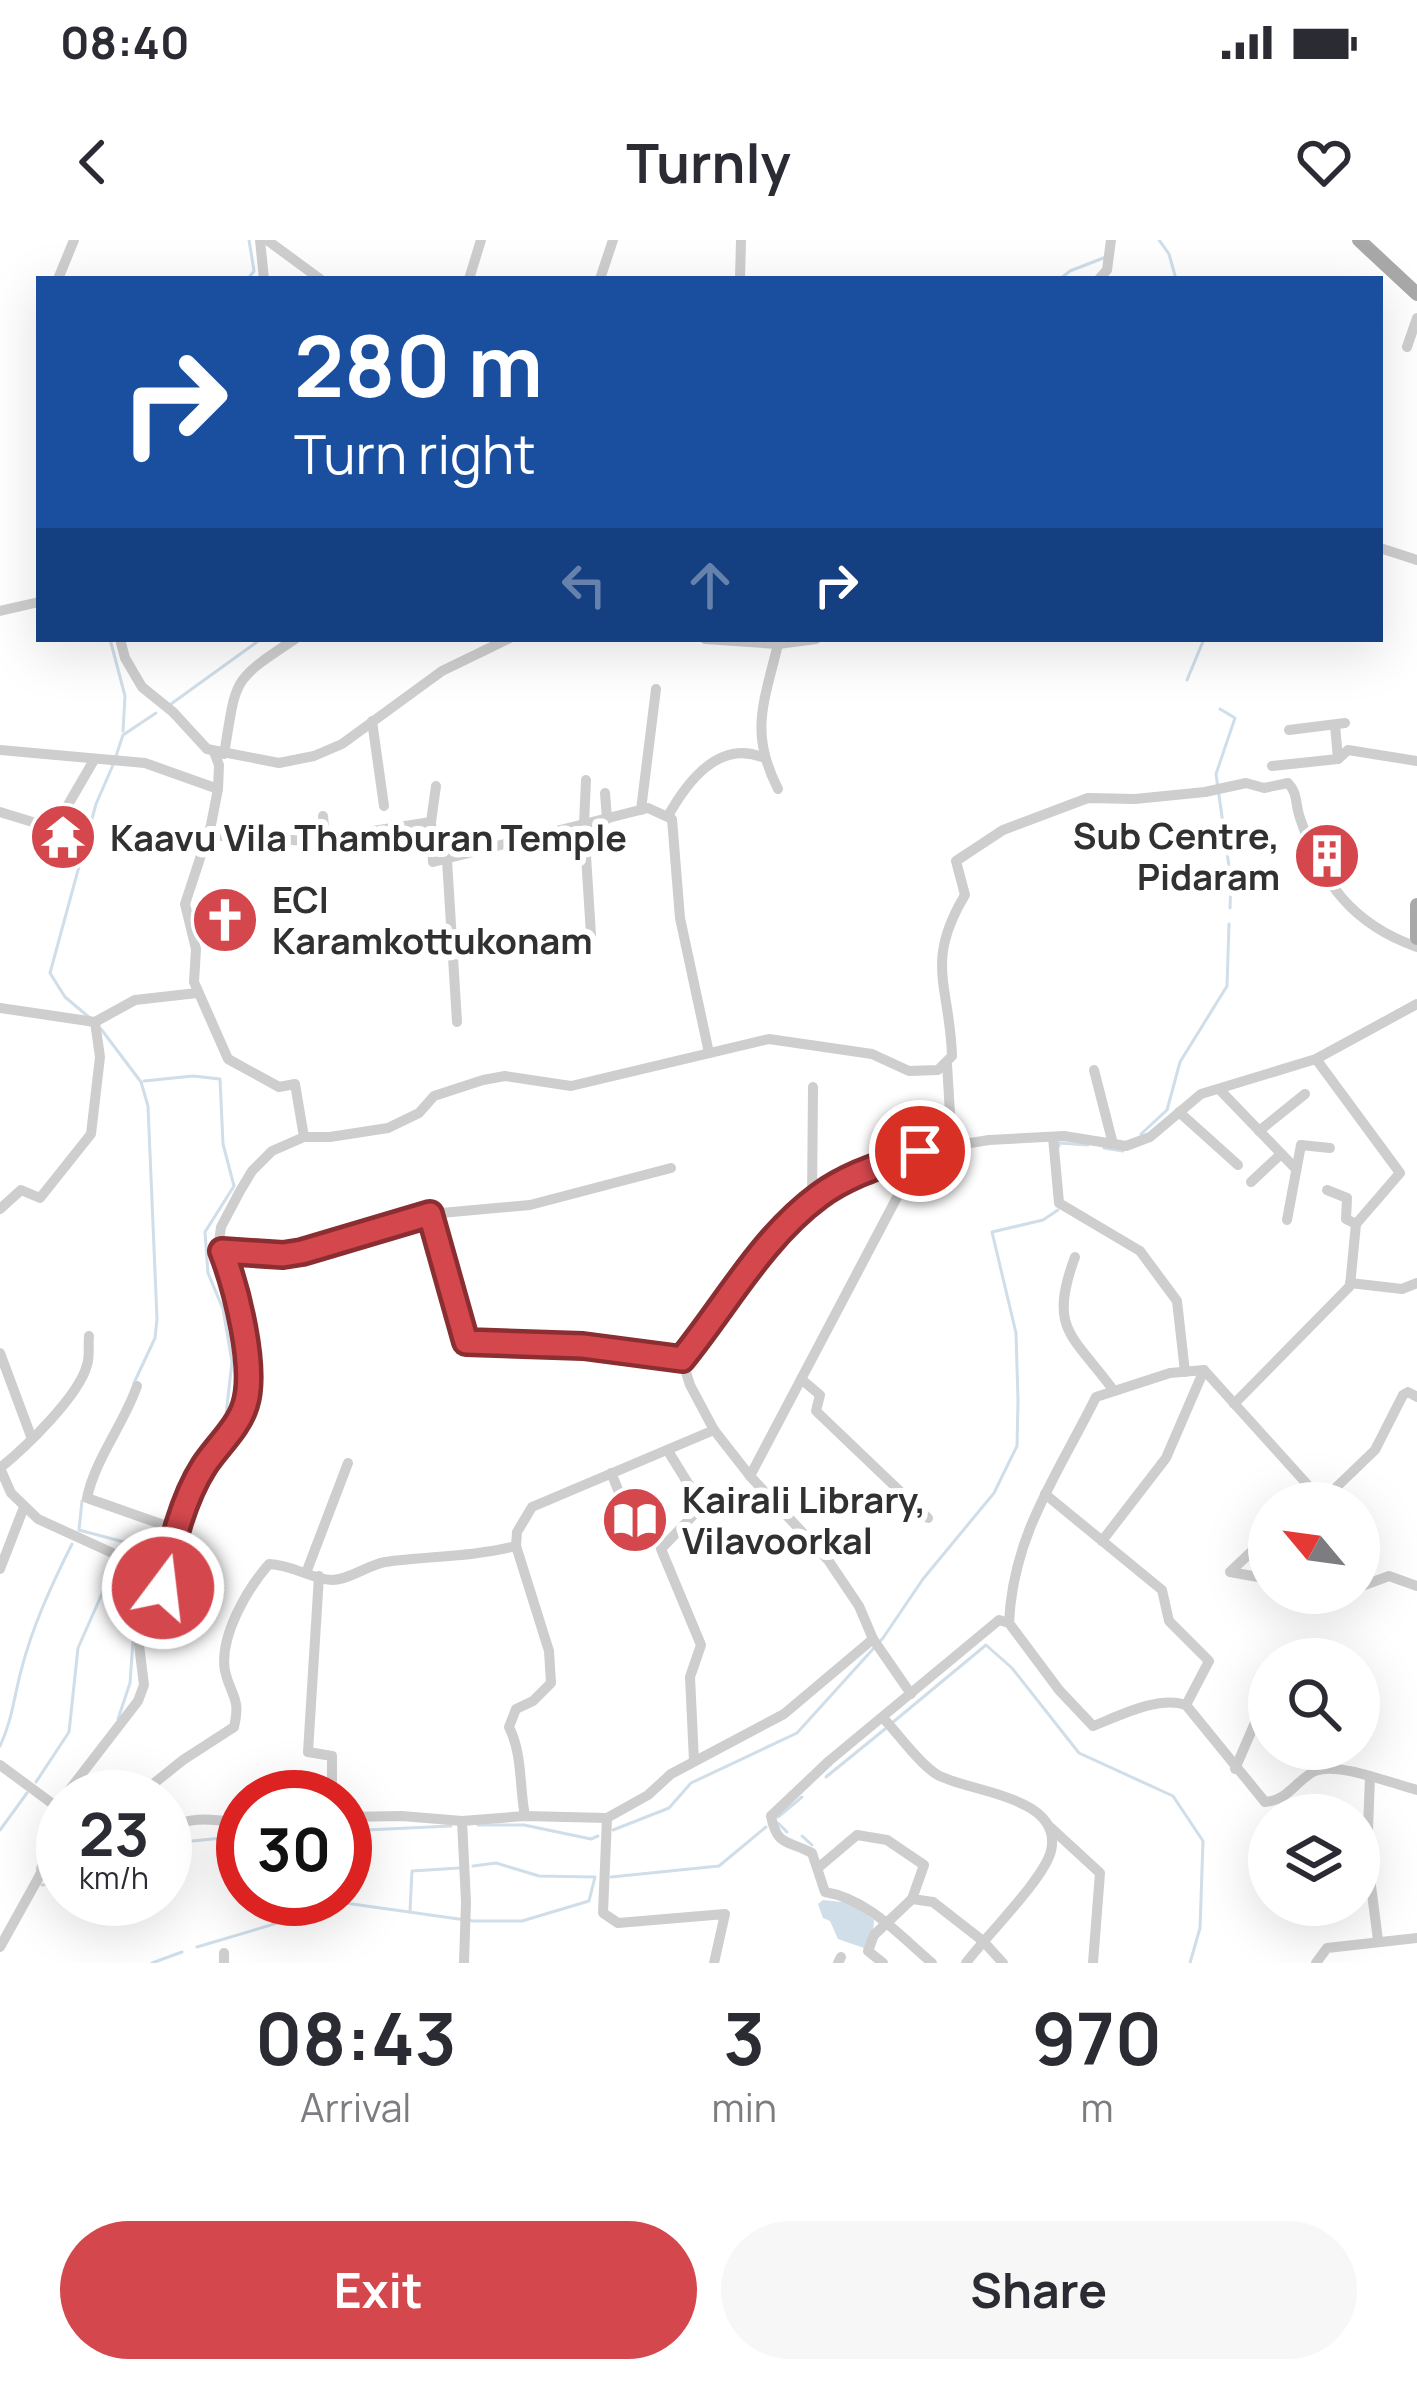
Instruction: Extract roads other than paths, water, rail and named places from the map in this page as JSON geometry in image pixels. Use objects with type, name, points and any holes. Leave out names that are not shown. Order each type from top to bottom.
[{"type":"main road","points":[[1359,240],[1417,294]]},
{"type":"main road","points":[[1417,905],[1417,943]]},
{"type":"street","points":[[59,276],[74,240]]},
{"type":"street","points":[[263,276],[264,240]]},
{"type":"street","points":[[264,240],[316,276]]},
{"type":"street","points":[[470,276],[481,240]]},
{"type":"street","points":[[601,276],[613,240]]},
{"type":"street","points":[[740,276],[741,240]]},
{"type":"street","points":[[1101,276],[1107,269],[1111,240]]},
{"type":"street","points":[[1407,347],[1417,318]]},
{"type":"street","points":[[1383,549],[1417,560]]},
{"type":"street","points":[[0,611],[36,603]]},
{"type":"street","points":[[121,642],[142,687],[199,742],[219,753],[292,762],[342,744],[428,680],[500,642]]},
{"type":"street","points":[[290,642],[247,670],[237,684],[219,753],[218,789],[207,836],[185,904],[196,949],[196,993],[228,1059],[279,1087],[295,1084],[304,1137]]},
{"type":"street","points":[[470,642],[478,651]]},
{"type":"street","points":[[749,642],[793,642]]},
{"type":"street","points":[[778,644],[763,710],[762,757],[778,789]]},
{"type":"street","points":[[641,810],[656,689]]},
{"type":"street","points":[[372,721],[384,806]]},
{"type":"street","points":[[1289,730],[1340,724],[1338,759]]},
{"type":"street","points":[[0,750],[145,763],[218,789]]},
{"type":"street","points":[[1271,766],[1338,759],[1348,750],[1417,761]]},
{"type":"street","points":[[668,816],[686,785],[717,759],[748,751],[762,757]]},
{"type":"street","points":[[0,812],[38,824],[65,810],[94,760]]},
{"type":"street","points":[[586,780],[591,935]]},
{"type":"street","points":[[952,1146],[947,1064],[952,1045],[940,949],[965,895],[956,861],[1003,830],[1076,801],[1210,791],[1246,782],[1264,788],[1288,783],[1295,790],[1313,851],[1334,889],[1372,927],[1417,943]]},
{"type":"street","points":[[436,786],[433,862],[648,808],[672,819],[680,918],[709,1053]]},
{"type":"street","points":[[605,793],[607,819]]},
{"type":"street","points":[[323,816],[325,838]]},
{"type":"street","points":[[207,836],[308,841],[431,822]]},
{"type":"street","points":[[447,860],[457,1022]]},
{"type":"street","points":[[0,1008],[95,1022],[135,1000],[196,993]]},
{"type":"street","points":[[682,1359],[759,1255],[812,1203],[865,1172],[952,1146],[1053,1137],[1126,1146],[1150,1137],[1201,1094],[1316,1059],[1417,1004]]},
{"type":"street","points":[[0,1209],[20,1190],[40,1198],[92,1134],[100,1057],[95,1022]]},
{"type":"street","points":[[85,1770],[138,1701],[144,1685],[141,1625],[165,1577],[195,1483],[236,1424],[248,1392],[242,1318],[222,1251],[221,1227],[252,1171],[272,1151],[304,1137],[388,1128],[418,1113],[434,1096],[505,1076],[571,1086],[769,1039],[872,1054],[909,1071],[938,1070],[947,1064]]},
{"type":"street","points":[[1234,1404],[1350,1283],[1356,1225],[1400,1173],[1316,1059]]},
{"type":"street","points":[[1094,1070],[1113,1144]]},
{"type":"street","points":[[812,1203],[814,1087]]},
{"type":"street","points":[[1219,1089],[1294,1167]]},
{"type":"street","points":[[1259,1131],[1305,1094]]},
{"type":"street","points":[[1179,1112],[1238,1165]]},
{"type":"street","points":[[1053,1137],[1059,1203],[1140,1251],[1177,1301],[1186,1372]]},
{"type":"street","points":[[1287,1220],[1300,1145],[1330,1148]]},
{"type":"street","points":[[1251,1182],[1281,1154]]},
{"type":"street","points":[[750,1476],[904,1184],[898,1159]]},
{"type":"street","points":[[222,1251],[302,1252],[430,1214],[530,1205],[671,1168]]},
{"type":"street","points":[[1327,1190],[1346,1198],[1346,1219],[1356,1225]]},
{"type":"street","points":[[430,1214],[466,1342],[583,1346],[682,1359]]},
{"type":"street","points":[[1075,1258],[1062,1293],[1061,1320],[1114,1391]]},
{"type":"street","points":[[1350,1283],[1402,1289],[1417,1283]]},
{"type":"street","points":[[88,1336],[87,1366],[32,1439],[0,1468],[11,1493],[38,1519],[165,1577]]},
{"type":"street","points":[[0,1353],[32,1439]]},
{"type":"street","points":[[682,1359],[714,1430],[828,1559],[859,1606],[875,1643],[911,1694]]},
{"type":"street","points":[[1009,1623],[1011,1588],[1033,1514],[1096,1397],[1204,1370]]},
{"type":"street","points":[[1204,1370],[1306,1482]]},
{"type":"street","points":[[1102,1540],[1166,1458],[1204,1370]]},
{"type":"street","points":[[801,1379],[820,1395],[816,1411],[928,1518]]},
{"type":"street","points":[[137,1386],[90,1482],[87,1498],[178,1530]]},
{"type":"street","points":[[1343,1482],[1375,1450],[1403,1395],[1408,1392],[1417,1397]]},
{"type":"street","points":[[525,1816],[519,1748],[509,1727],[516,1709],[551,1684],[550,1651],[516,1546],[517,1532],[532,1507],[714,1430]]},
{"type":"street","points":[[668,1451],[702,1506],[661,1549],[701,1645],[690,1677],[694,1761]]},
{"type":"street","points":[[332,1770],[332,1756],[308,1752],[312,1575],[348,1463]]},
{"type":"street","points":[[611,1474],[635,1546]]},
{"type":"street","points":[[1045,1494],[1162,1590],[1168,1621],[1209,1661],[1186,1705]]},
{"type":"street","points":[[0,1569],[24,1507]]},
{"type":"street","points":[[174,1770],[234,1727],[240,1704],[226,1675],[224,1649],[269,1564],[293,1565],[334,1580],[380,1563],[484,1554],[516,1546]]},
{"type":"street","points":[[1248,1555],[1230,1572],[1248,1575]]},
{"type":"street","points":[[1380,1579],[1389,1576],[1417,1586]]},
{"type":"street","points":[[932,1963],[886,1923],[844,1895],[826,1892],[812,1853],[775,1834],[772,1816],[830,1761],[888,1723],[911,1694],[999,1620],[1009,1623],[1071,1705],[1093,1726],[1152,1705],[1178,1701],[1186,1705],[1265,1802],[1277,1802],[1321,1768],[1417,1790]]},
{"type":"street","points":[[372,1817],[462,1821],[607,1817],[648,1795],[694,1761],[784,1714],[816,1691],[837,1666],[875,1643]]},
{"type":"street","points":[[888,1723],[936,1774],[1010,1797],[1100,1873],[1093,1963]]},
{"type":"street","points":[[1234,1769],[1248,1738]]},
{"type":"street","points":[[0,1765],[36,1793]]},
{"type":"street","points":[[1370,1777],[1367,1856],[1378,1940]]},
{"type":"street","points":[[607,1817],[603,1913],[618,1923],[725,1914],[714,1963]]},
{"type":"street","points":[[462,1821],[464,1963]]},
{"type":"street","points":[[966,1963],[1051,1853],[1047,1825]]},
{"type":"street","points":[[818,1868],[857,1835],[887,1840],[924,1865],[912,1899],[886,1923],[868,1951],[883,1963]]},
{"type":"street","points":[[0,1947],[36,1882]]},
{"type":"street","points":[[912,1899],[933,1902],[1003,1963]]},
{"type":"street","points":[[1316,1963],[1327,1948],[1417,1938]]},
{"type":"waterway","points":[[249,240],[254,271],[250,276]]},
{"type":"waterway","points":[[1159,240],[1175,276]]},
{"type":"waterway","points":[[1064,276],[1106,257]]},
{"type":"waterway","points":[[111,642],[125,696],[123,731]]},
{"type":"waterway","points":[[171,704],[257,642]]},
{"type":"waterway","points":[[1187,680],[1203,642]]},
{"type":"waterway","points":[[1220,709],[1235,718],[1216,774],[1231,881],[1230,908]]},
{"type":"waterway","points":[[116,756],[123,735],[156,713]]},
{"type":"waterway","points":[[90,1018],[65,997],[50,973],[96,804],[113,765]]},
{"type":"waterway","points":[[1141,1134],[1167,1110],[1180,1062],[1227,986],[1229,924]]},
{"type":"waterway","points":[[101,1029],[141,1082],[148,1106],[157,1319],[155,1338],[134,1383]]},
{"type":"waterway","points":[[144,1081],[193,1076],[220,1079],[223,1144],[234,1186],[205,1232],[208,1273],[223,1309],[232,1362],[225,1423],[194,1474]]},
{"type":"waterway","points":[[1059,1146],[1088,1145]]},
{"type":"waterway","points":[[1104,1148],[1123,1151]]},
{"type":"waterway","points":[[613,1830],[669,1808],[691,1783],[797,1733],[883,1638],[923,1579],[994,1493],[1017,1446],[1018,1400],[1016,1333],[992,1232],[1043,1220],[1058,1210]]},
{"type":"waterway","points":[[173,1519],[190,1483]]},
{"type":"waterway","points":[[82,1501],[79,1530],[124,1542],[122,1547]]},
{"type":"waterway","points":[[157,1565],[168,1534]]},
{"type":"waterway","points":[[0,1746],[31,1638],[72,1544]]},
{"type":"waterway","points":[[44,1770],[69,1732],[78,1648],[116,1562]]},
{"type":"waterway","points":[[138,1620],[152,1580]]},
{"type":"waterway","points":[[118,1719],[130,1683],[133,1641]]},
{"type":"waterway","points":[[892,1723],[986,1645],[1012,1668],[1079,1753],[1173,1796],[1203,1841],[1200,1928],[1190,1963]]},
{"type":"waterway","points":[[826,1777],[885,1729]]},
{"type":"waterway","points":[[0,1830],[27,1793]]},
{"type":"waterway","points":[[778,1817],[802,1797]]},
{"type":"waterway","points":[[778,1823],[787,1832]]},
{"type":"waterway","points":[[478,1825],[524,1825],[591,1839],[598,1836]]},
{"type":"waterway","points":[[372,1830],[451,1826]]},
{"type":"waterway","points":[[611,1877],[719,1866],[766,1827]]},
{"type":"waterway","points":[[802,1836],[812,1845]]},
{"type":"waterway","points":[[192,1841],[216,1839]]},
{"type":"waterway","points":[[197,1947],[345,1903],[473,1921],[522,1921],[589,1901],[595,1877],[539,1876],[496,1863],[473,1866]]},
{"type":"waterway","points":[[410,1911],[412,1871],[459,1868]]},
{"type":"waterway","points":[[152,1963],[182,1952]]},
{"type":"place","name":"Kaavu Vila Thamburan Temple","points":[[63,837]]},
{"type":"place","name":"Sub Centre, Pidaram","points":[[1327,856]]},
{"type":"place","name":"ECI Karamkottukonam","points":[[225,920]]},
{"type":"place","name":"Kairali Library, Vilavoorkal","points":[[635,1520]]}]
